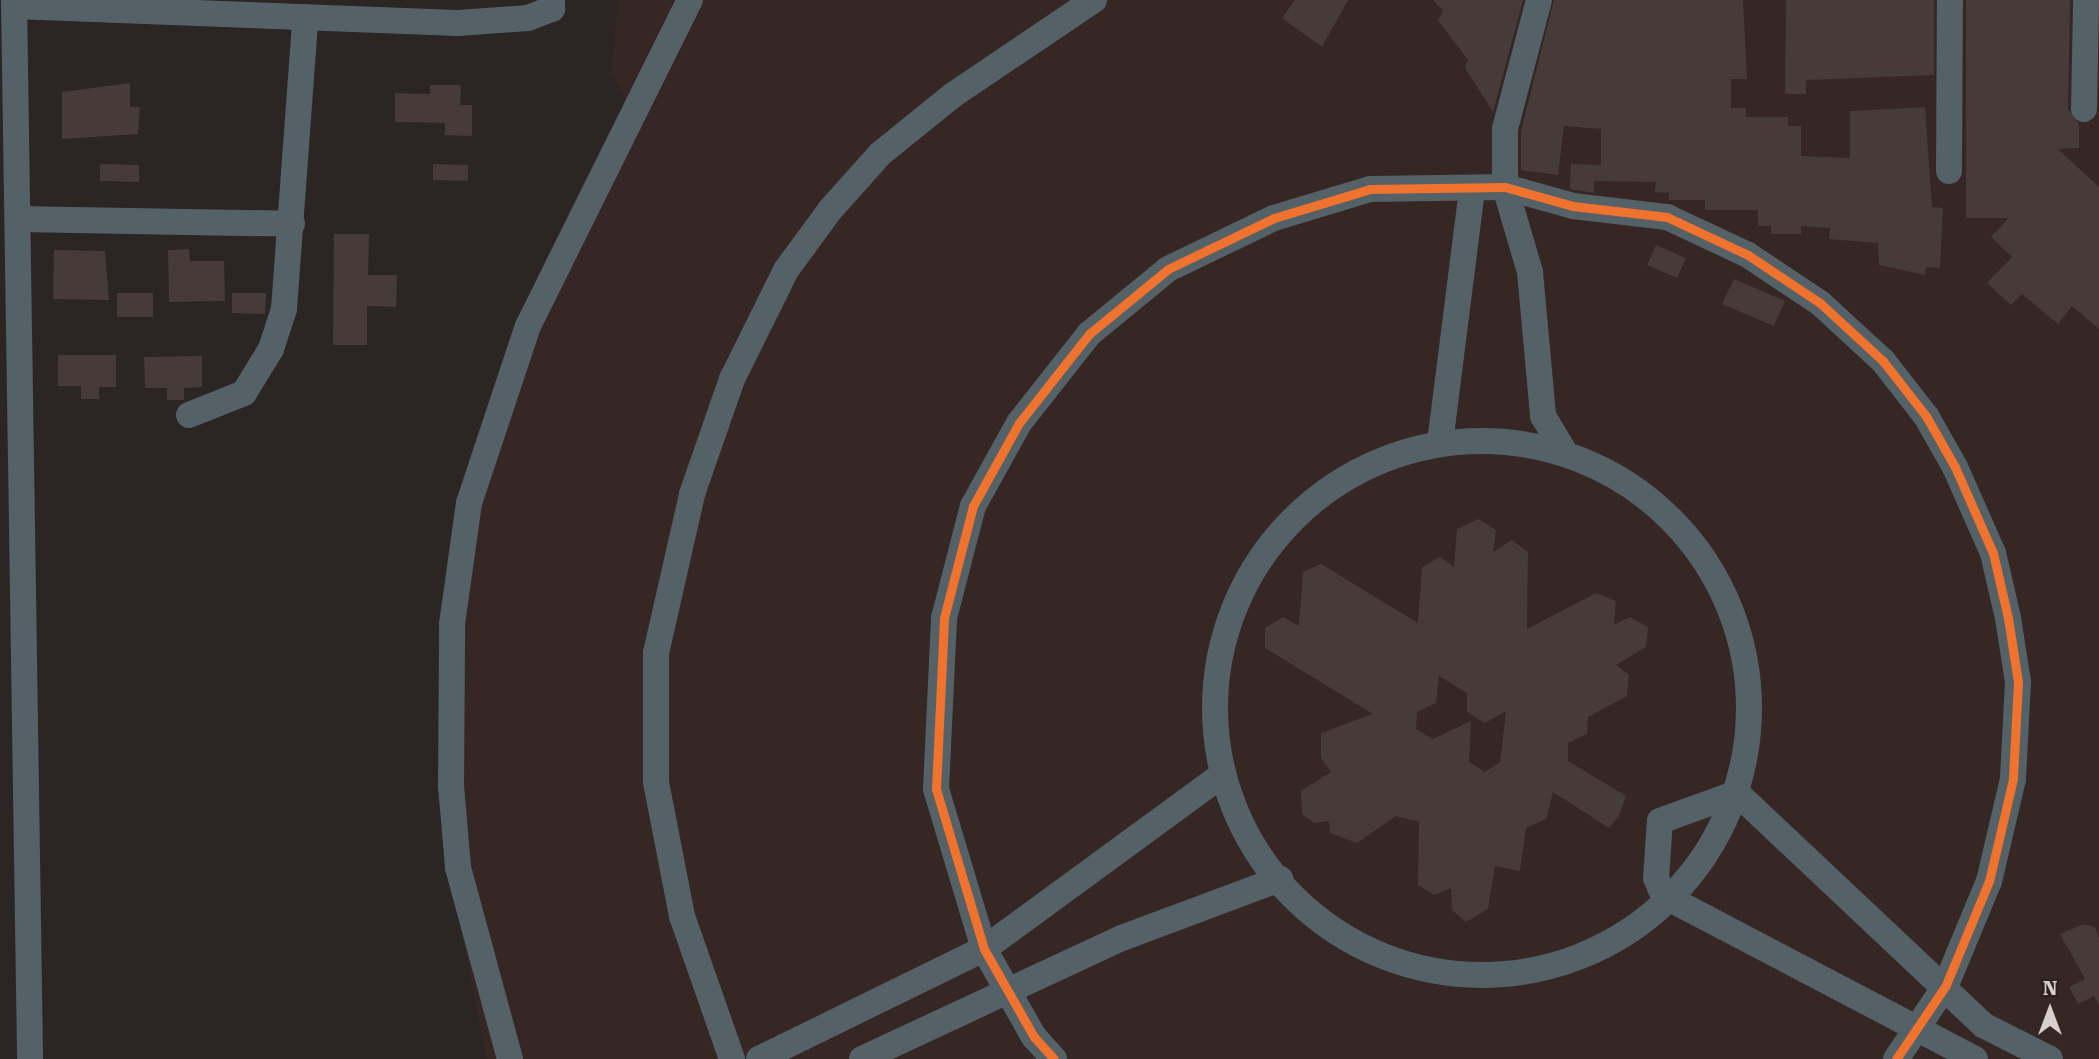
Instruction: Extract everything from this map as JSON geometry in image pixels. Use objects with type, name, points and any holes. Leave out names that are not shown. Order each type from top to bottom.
[{"type":"street","points":[[30,1059],[14,3],[305,20],[528,18],[552,9],[552,0]]},
{"type":"street","points":[[510,1059],[469,918],[451,786],[452,624],[469,503],[528,326],[690,0]]},
{"type":"street","points":[[732,1059],[682,916],[656,782],[656,653],[692,494],[732,379],[786,270],[830,210],[880,154],[953,94],[1094,0]]},
{"type":"street","points":[[1539,0],[1506,128],[1505,187],[1530,272],[1542,416],[1563,449]]},
{"type":"street","points":[[1949,171],[1950,0]]},
{"type":"street","points":[[2084,109],[2086,0]]},
{"type":"street","points":[[189,415],[244,393],[271,349],[284,309],[305,20]]},
{"type":"street","points":[[1054,1059],[1034,1037],[1013,994],[984,948],[936,789],[935,718],[944,618],[972,506],[1019,423],[1089,334],[1168,269],[1274,218],[1370,189],[1505,187],[1573,206],[1667,217],[1748,255],[1820,303],[1883,361],[1926,416],[1955,467],[1993,553],[2018,682],[2005,834],[1946,985],[1920,1031],[1896,1059]]},
{"type":"street","points":[[1440,443],[1472,188]]},
{"type":"street","points":[[18,219],[292,223]]},
{"type":"street","points":[[1524,442],[1563,449],[1627,484],[1683,531],[1733,608],[1748,672],[1750,735],[1737,793],[1708,851],[1671,899],[1600,947],[1546,968],[1487,974],[1431,971],[1379,956],[1337,934],[1280,879],[1247,840],[1219,778],[1211,706],[1218,650],[1247,578],[1302,513],[1344,483],[1440,443],[1524,442]]},
{"type":"street","points":[[759,1059],[984,948],[1219,778]]},
{"type":"street","points":[[1737,793],[1946,985],[1983,1025],[2050,1059]]},
{"type":"street","points":[[1737,793],[1660,821],[1656,878],[1671,899],[1975,1059]]},
{"type":"street","points":[[862,1059],[1013,994],[1122,938],[1280,879]]},
{"type":"shaded area","points":[[618,0],[2099,0],[2099,1059],[486,1059],[450,871],[448,659],[481,457],[628,104],[611,73]]},
{"type":"building","points":[[1295,0],[1348,0],[1322,47],[1282,18]]},
{"type":"building","points":[[1433,0],[1523,0],[1493,112],[1465,68],[1468,60],[1438,20],[1443,11]]},
{"type":"building","points":[[1554,0],[1743,0],[1747,79],[1731,79],[1731,108],[1746,108],[1746,117],[1788,117],[1788,126],[1801,126],[1801,156],[1850,158],[1850,111],[1925,107],[1932,207],[1943,208],[1940,268],[1926,267],[1925,275],[1879,265],[1878,243],[1829,239],[1830,228],[1801,226],[1801,234],[1771,234],[1771,226],[1758,226],[1758,210],[1705,210],[1705,200],[1669,200],[1669,193],[1655,192],[1656,182],[1594,181],[1594,193],[1570,189],[1571,164],[1601,165],[1601,129],[1564,126],[1558,175],[1521,170],[1521,131]]},
{"type":"building","points":[[1786,0],[1934,0],[1934,75],[1806,80],[1806,94],[1785,94]]},
{"type":"building","points":[[1966,0],[2070,0],[2068,109],[2079,124],[2079,148],[2058,149],[2099,187],[2099,329],[2072,306],[2058,324],[2022,294],[2011,305],[1987,283],[2012,257],[1991,237],[2009,218],[1966,218]]},
{"type":"building","points":[[130,83],[130,107],[140,107],[138,134],[62,139],[62,92]]},
{"type":"building","points":[[430,85],[461,85],[460,105],[472,105],[472,136],[445,135],[445,123],[395,122],[395,93],[430,94]]},
{"type":"building","points":[[100,164],[139,165],[139,182],[100,181]]},
{"type":"building","points":[[433,164],[468,165],[468,181],[433,180]]},
{"type":"building","points":[[334,234],[369,234],[368,275],[397,275],[396,307],[367,306],[367,345],[333,345]]},
{"type":"building","points":[[1656,245],[1686,258],[1677,278],[1647,265]]},
{"type":"building","points":[[189,249],[190,261],[224,261],[225,301],[169,302],[168,250]]},
{"type":"building","points":[[54,250],[105,251],[109,300],[53,299]]},
{"type":"building","points":[[1734,279],[1785,301],[1774,326],[1722,304]]},
{"type":"building","points":[[117,293],[153,293],[153,317],[117,317]]},
{"type":"building","points":[[232,293],[266,293],[265,314],[232,313]]},
{"type":"building","points":[[58,355],[116,355],[116,387],[99,387],[99,399],[81,399],[81,386],[58,386]]},
{"type":"building","points":[[202,356],[202,387],[184,388],[184,400],[167,400],[167,388],[145,388],[144,357]]},
{"type":"building","points":[[1478,519],[1496,530],[1493,552],[1512,540],[1528,552],[1527,629],[1596,593],[1616,601],[1614,625],[1630,617],[1648,627],[1646,647],[1616,665],[1629,675],[1627,696],[1588,717],[1587,734],[1568,743],[1568,761],[1626,796],[1619,816],[1609,828],[1553,792],[1546,819],[1526,828],[1520,871],[1495,866],[1488,909],[1466,922],[1452,910],[1451,888],[1434,895],[1418,885],[1419,822],[1396,816],[1357,843],[1330,833],[1329,821],[1314,823],[1302,814],[1301,791],[1331,772],[1321,758],[1321,733],[1373,714],[1265,648],[1265,628],[1283,617],[1299,626],[1303,572],[1321,564],[1418,623],[1422,567],[1440,557],[1454,567],[1457,529]],"holes":[[[1439,676],[1467,693],[1467,712],[1485,723],[1506,711],[1500,762],[1485,772],[1469,762],[1471,721],[1433,739],[1416,729],[1417,712],[1436,703]]]},
{"type":"building","points":[[2084,924],[2095,927],[2099,939],[2099,1005],[2094,996],[2078,1004],[2069,987],[2085,979],[2060,934]]},
{"type":"cycle path","points":[[1054,1059],[1034,1037],[984,949],[936,789],[944,618],[973,506],[1019,423],[1089,334],[1168,269],[1274,218],[1370,189],[1505,187],[1573,206],[1667,217],[1748,255],[1820,303],[1883,361],[1926,416],[1955,467],[1993,553],[2008,618],[2018,682],[2013,779],[1989,881],[1946,985],[1896,1059]]}]
